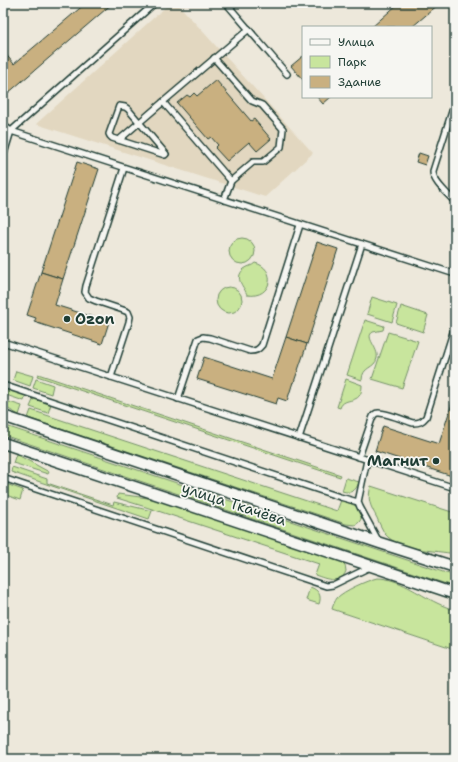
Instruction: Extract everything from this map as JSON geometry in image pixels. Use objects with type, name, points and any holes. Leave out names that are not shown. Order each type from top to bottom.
[{"type":"street","name":"улица Ткачёва","points":[[3,416],[380,543],[454,566]]},
{"type":"street","name":"улица Ткачёва","points":[[3,443],[455,594]]},
{"type":"street","points":[[444,590],[455,600]]},
{"type":"lane","points":[[3,157],[11,131],[155,3]]},
{"type":"lane","points":[[226,3],[288,74]]},
{"type":"lane","points":[[119,140],[249,29]]},
{"type":"lane","points":[[214,58],[252,102],[262,105],[283,129],[281,147],[263,162],[253,162],[231,181],[224,200]]},
{"type":"lane","points":[[163,102],[231,181]]},
{"type":"lane","points":[[455,102],[433,171],[435,180],[455,202]]},
{"type":"lane","points":[[119,106],[126,108],[166,154],[165,155],[119,140],[110,136],[119,106]]},
{"type":"lane","points":[[3,125],[11,131],[455,274]]},
{"type":"lane","points":[[111,377],[130,317],[128,312],[89,298],[85,292],[124,168]]},
{"type":"lane","points":[[178,399],[198,339],[203,337],[210,338],[250,351],[259,350],[262,345],[300,224]]},
{"type":"lane","points":[[299,438],[362,244]]},
{"type":"lane","points":[[359,457],[372,419],[377,413],[383,413],[413,423],[418,423],[426,417],[455,326]]},
{"type":"lane","points":[[3,342],[455,488]]},
{"type":"lane","points":[[3,385],[358,502]]},
{"type":"lane","points":[[367,460],[358,502],[380,543]]},
{"type":"lane","points":[[3,478],[326,586],[333,585],[373,566]]},
{"type":"shaded area","points":[[170,3],[177,3],[313,153],[265,197],[36,124]]},
{"type":"green space","points":[[242,238],[251,242],[255,251],[251,260],[242,264],[233,260],[229,251],[233,242]]},
{"type":"green space","points":[[255,263],[262,266],[267,271],[269,282],[267,288],[262,292],[256,295],[247,295],[241,283],[240,276],[244,269]]},
{"type":"green space","points":[[229,287],[238,291],[242,300],[238,309],[229,313],[220,309],[216,300],[220,291]]},
{"type":"green space","points":[[372,297],[397,305],[392,322],[367,314]]},
{"type":"green space","points":[[401,306],[428,315],[423,332],[396,323]]},
{"type":"green space","points":[[365,320],[384,326],[383,330],[373,332],[371,334],[370,337],[376,350],[377,358],[376,362],[364,372],[362,380],[347,375]]},
{"type":"green space","points":[[388,332],[418,341],[402,388],[372,379]]},
{"type":"green space","points":[[16,371],[33,376],[30,386],[13,380]]},
{"type":"green space","points":[[38,374],[341,475],[340,477],[37,376]]},
{"type":"green space","points":[[36,379],[53,385],[51,394],[33,388]]},
{"type":"green space","points":[[346,379],[362,385],[361,392],[356,399],[345,402],[340,408],[337,407]]},
{"type":"green space","points":[[3,387],[26,395],[24,401],[3,394]]},
{"type":"green space","points":[[34,398],[51,404],[48,413],[30,407]]},
{"type":"green space","points":[[3,400],[22,406],[19,415],[3,406]]},
{"type":"green space","points":[[31,410],[337,511],[341,500],[358,508],[361,514],[361,520],[355,525],[346,524],[28,418]]},
{"type":"green space","points":[[3,425],[455,576],[455,587],[3,435]]},
{"type":"green space","points":[[16,454],[49,472],[48,474],[13,463]]},
{"type":"green space","points":[[12,467],[47,479],[47,483],[113,505],[114,502],[152,511],[149,519],[11,472]]},
{"type":"green space","points":[[346,478],[359,482],[356,488],[351,492],[342,491]]},
{"type":"green space","points":[[6,484],[23,490],[20,500],[3,494]]},
{"type":"green space","points":[[371,486],[455,513],[455,554],[408,547],[391,540],[385,534],[371,506],[369,495]]},
{"type":"green space","points":[[118,494],[155,499],[341,561],[345,565],[346,571],[341,578],[333,580],[319,577],[315,575],[319,564],[117,498]]},
{"type":"green space","points":[[377,578],[401,584],[437,603],[455,610],[455,650],[332,609],[340,595],[356,586]]},
{"type":"green space","points":[[310,587],[316,590],[319,594],[319,604],[306,600]]},
{"type":"building","points":[[86,3],[113,3],[7,94],[3,89],[3,51],[14,64]]},
{"type":"building","points":[[399,3],[439,4],[413,26],[373,26]]},
{"type":"building","points":[[302,57],[302,79],[291,66]]},
{"type":"building","points":[[216,80],[251,121],[254,119],[271,139],[257,151],[249,142],[227,161],[215,148],[218,145],[211,137],[208,139],[177,103],[187,95],[190,97],[194,93],[197,96]]},
{"type":"building","points":[[318,98],[330,98],[323,104]]},
{"type":"building","points":[[419,153],[428,156],[425,165],[416,162]]},
{"type":"building","points":[[77,162],[99,169],[63,279],[41,272]]},
{"type":"building","points":[[317,242],[338,249],[307,344],[286,337]]},
{"type":"building","points":[[41,272],[63,279],[55,305],[109,322],[102,344],[34,322],[36,318],[27,315]]},
{"type":"building","points":[[286,337],[307,344],[287,401],[278,398],[276,404],[197,379],[204,357],[272,379]]},
{"type":"building","points":[[454,397],[455,477],[375,451],[383,426],[439,444]]},
{"type":"place","name":"Ozon","points":[[67,319]]},
{"type":"place","name":"Магнит","points":[[436,461]]}]
